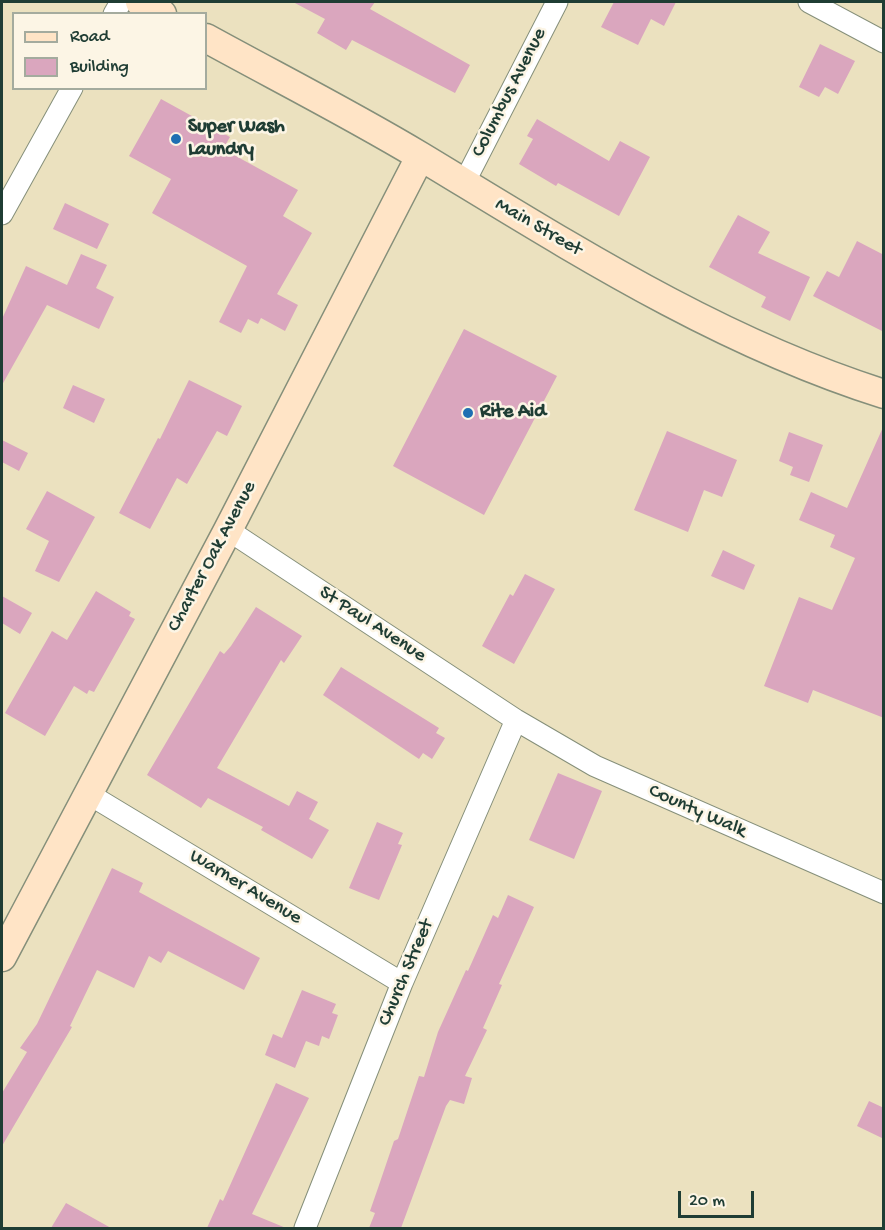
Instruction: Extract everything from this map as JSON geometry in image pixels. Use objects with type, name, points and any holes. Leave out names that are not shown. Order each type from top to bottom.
[{"type":"street","points":[[140,2],[158,12]]},
{"type":"street","name":"Columbus Avenue","points":[[463,185],[557,2]]},
{"type":"street","points":[[809,2],[884,42]]},
{"type":"street","name":"Main Street","points":[[207,39],[420,157],[463,185],[651,294],[722,330],[884,394]]},
{"type":"street","points":[[2,213],[71,90]]},
{"type":"street","name":"Charter Oak Avenue","points":[[2,957],[228,530],[420,157]]},
{"type":"street","name":"St Paul Avenue","points":[[228,530],[516,720]]},
{"type":"street","name":"County Walk","points":[[516,720],[595,766],[884,893]]},
{"type":"street","name":"Church Street","points":[[305,1228],[402,983],[516,720]]},
{"type":"street","name":"Warner Avenue","points":[[87,793],[402,983]]},
{"type":"building","points":[[293,2],[375,2],[370,9],[470,65],[455,93],[352,40],[346,50],[317,33],[325,19]]},
{"type":"building","points":[[614,2],[676,2],[664,26],[651,19],[638,45],[601,27]]},
{"type":"building","points":[[820,44],[855,61],[838,94],[825,87],[819,97],[799,87]]},
{"type":"building","points":[[161,99],[230,137],[223,149],[298,190],[283,216],[312,233],[277,294],[298,305],[285,331],[261,318],[258,324],[248,319],[241,333],[219,322],[247,266],[152,213],[171,179],[129,156]]},
{"type":"building","points":[[537,119],[609,161],[620,141],[650,157],[619,216],[558,183],[556,186],[519,164],[533,139],[527,136]]},
{"type":"building","points":[[65,203],[109,224],[97,249],[53,229]]},
{"type":"building","points":[[738,215],[770,232],[758,253],[810,277],[790,321],[761,307],[766,297],[709,267]]},
{"type":"building","points":[[857,241],[884,255],[884,332],[813,296],[827,271],[839,277]]},
{"type":"building","points":[[81,254],[107,265],[96,288],[114,297],[99,329],[47,305],[2,385],[2,319],[26,266],[67,285]]},
{"type":"building","points":[[464,329],[557,376],[484,515],[393,466]]},
{"type":"building","points":[[189,380],[242,406],[227,436],[217,431],[187,484],[177,478],[150,529],[119,513],[158,438],[160,439]]},
{"type":"building","points":[[73,385],[105,399],[94,423],[63,408]]},
{"type":"building","points":[[884,425],[884,718],[813,690],[808,703],[764,686],[799,597],[832,610],[855,558],[830,547],[835,535],[799,520],[811,492],[847,508]]},
{"type":"building","points":[[667,431],[737,460],[722,497],[704,490],[688,532],[634,510]]},
{"type":"building","points":[[789,432],[823,445],[809,482],[790,475],[793,467],[779,461]]},
{"type":"building","points":[[2,440],[28,453],[19,471],[2,462]]},
{"type":"building","points":[[47,491],[95,517],[59,582],[35,571],[49,541],[26,529]]},
{"type":"building","points":[[723,550],[755,565],[744,590],[711,576]]},
{"type":"building","points":[[525,574],[555,589],[514,664],[482,646],[510,594],[513,596]]},
{"type":"building","points":[[96,591],[131,612],[129,616],[135,619],[94,692],[89,690],[87,694],[74,686],[45,736],[5,713],[52,631],[67,640]]},
{"type":"building","points":[[2,596],[32,613],[20,634],[2,623]]},
{"type":"building","points":[[256,607],[302,636],[284,663],[281,660],[217,768],[289,806],[297,791],[318,802],[309,819],[329,830],[312,859],[261,830],[263,827],[208,798],[201,808],[147,775],[220,651],[224,654],[231,646]]},
{"type":"building","points":[[341,667],[439,728],[436,733],[445,738],[432,759],[423,753],[419,759],[323,695]]},
{"type":"building","points":[[558,773],[602,791],[574,859],[529,840]]},
{"type":"building","points":[[377,822],[403,833],[398,844],[402,845],[379,900],[349,888]]},
{"type":"building","points":[[112,868],[143,883],[139,892],[260,958],[244,990],[168,951],[161,963],[149,956],[134,988],[97,970],[70,1026],[72,1027],[2,1146],[2,1093],[27,1052],[20,1048],[37,1024]]},
{"type":"building","points":[[508,895],[534,907],[499,984],[502,985],[483,1028],[487,1030],[465,1076],[472,1078],[464,1104],[450,1100],[446,1106],[401,1228],[369,1228],[375,1213],[370,1211],[419,1076],[424,1077],[438,1032],[466,970],[468,971],[493,915],[498,918]]},
{"type":"building","points":[[302,990],[336,1004],[332,1013],[338,1015],[329,1039],[322,1036],[319,1046],[306,1041],[295,1068],[265,1055],[273,1034],[282,1038]]},
{"type":"building","points":[[276,1083],[309,1098],[252,1214],[286,1228],[207,1228],[220,1199],[223,1201]]},
{"type":"building","points":[[869,1101],[884,1108],[884,1139],[857,1126]]},
{"type":"building","points":[[66,1203],[111,1228],[51,1228]]},
{"type":"place","name":"Super Wash Laundry","points":[[176,139]]},
{"type":"place","name":"Rite Aid","points":[[468,413]]}]
